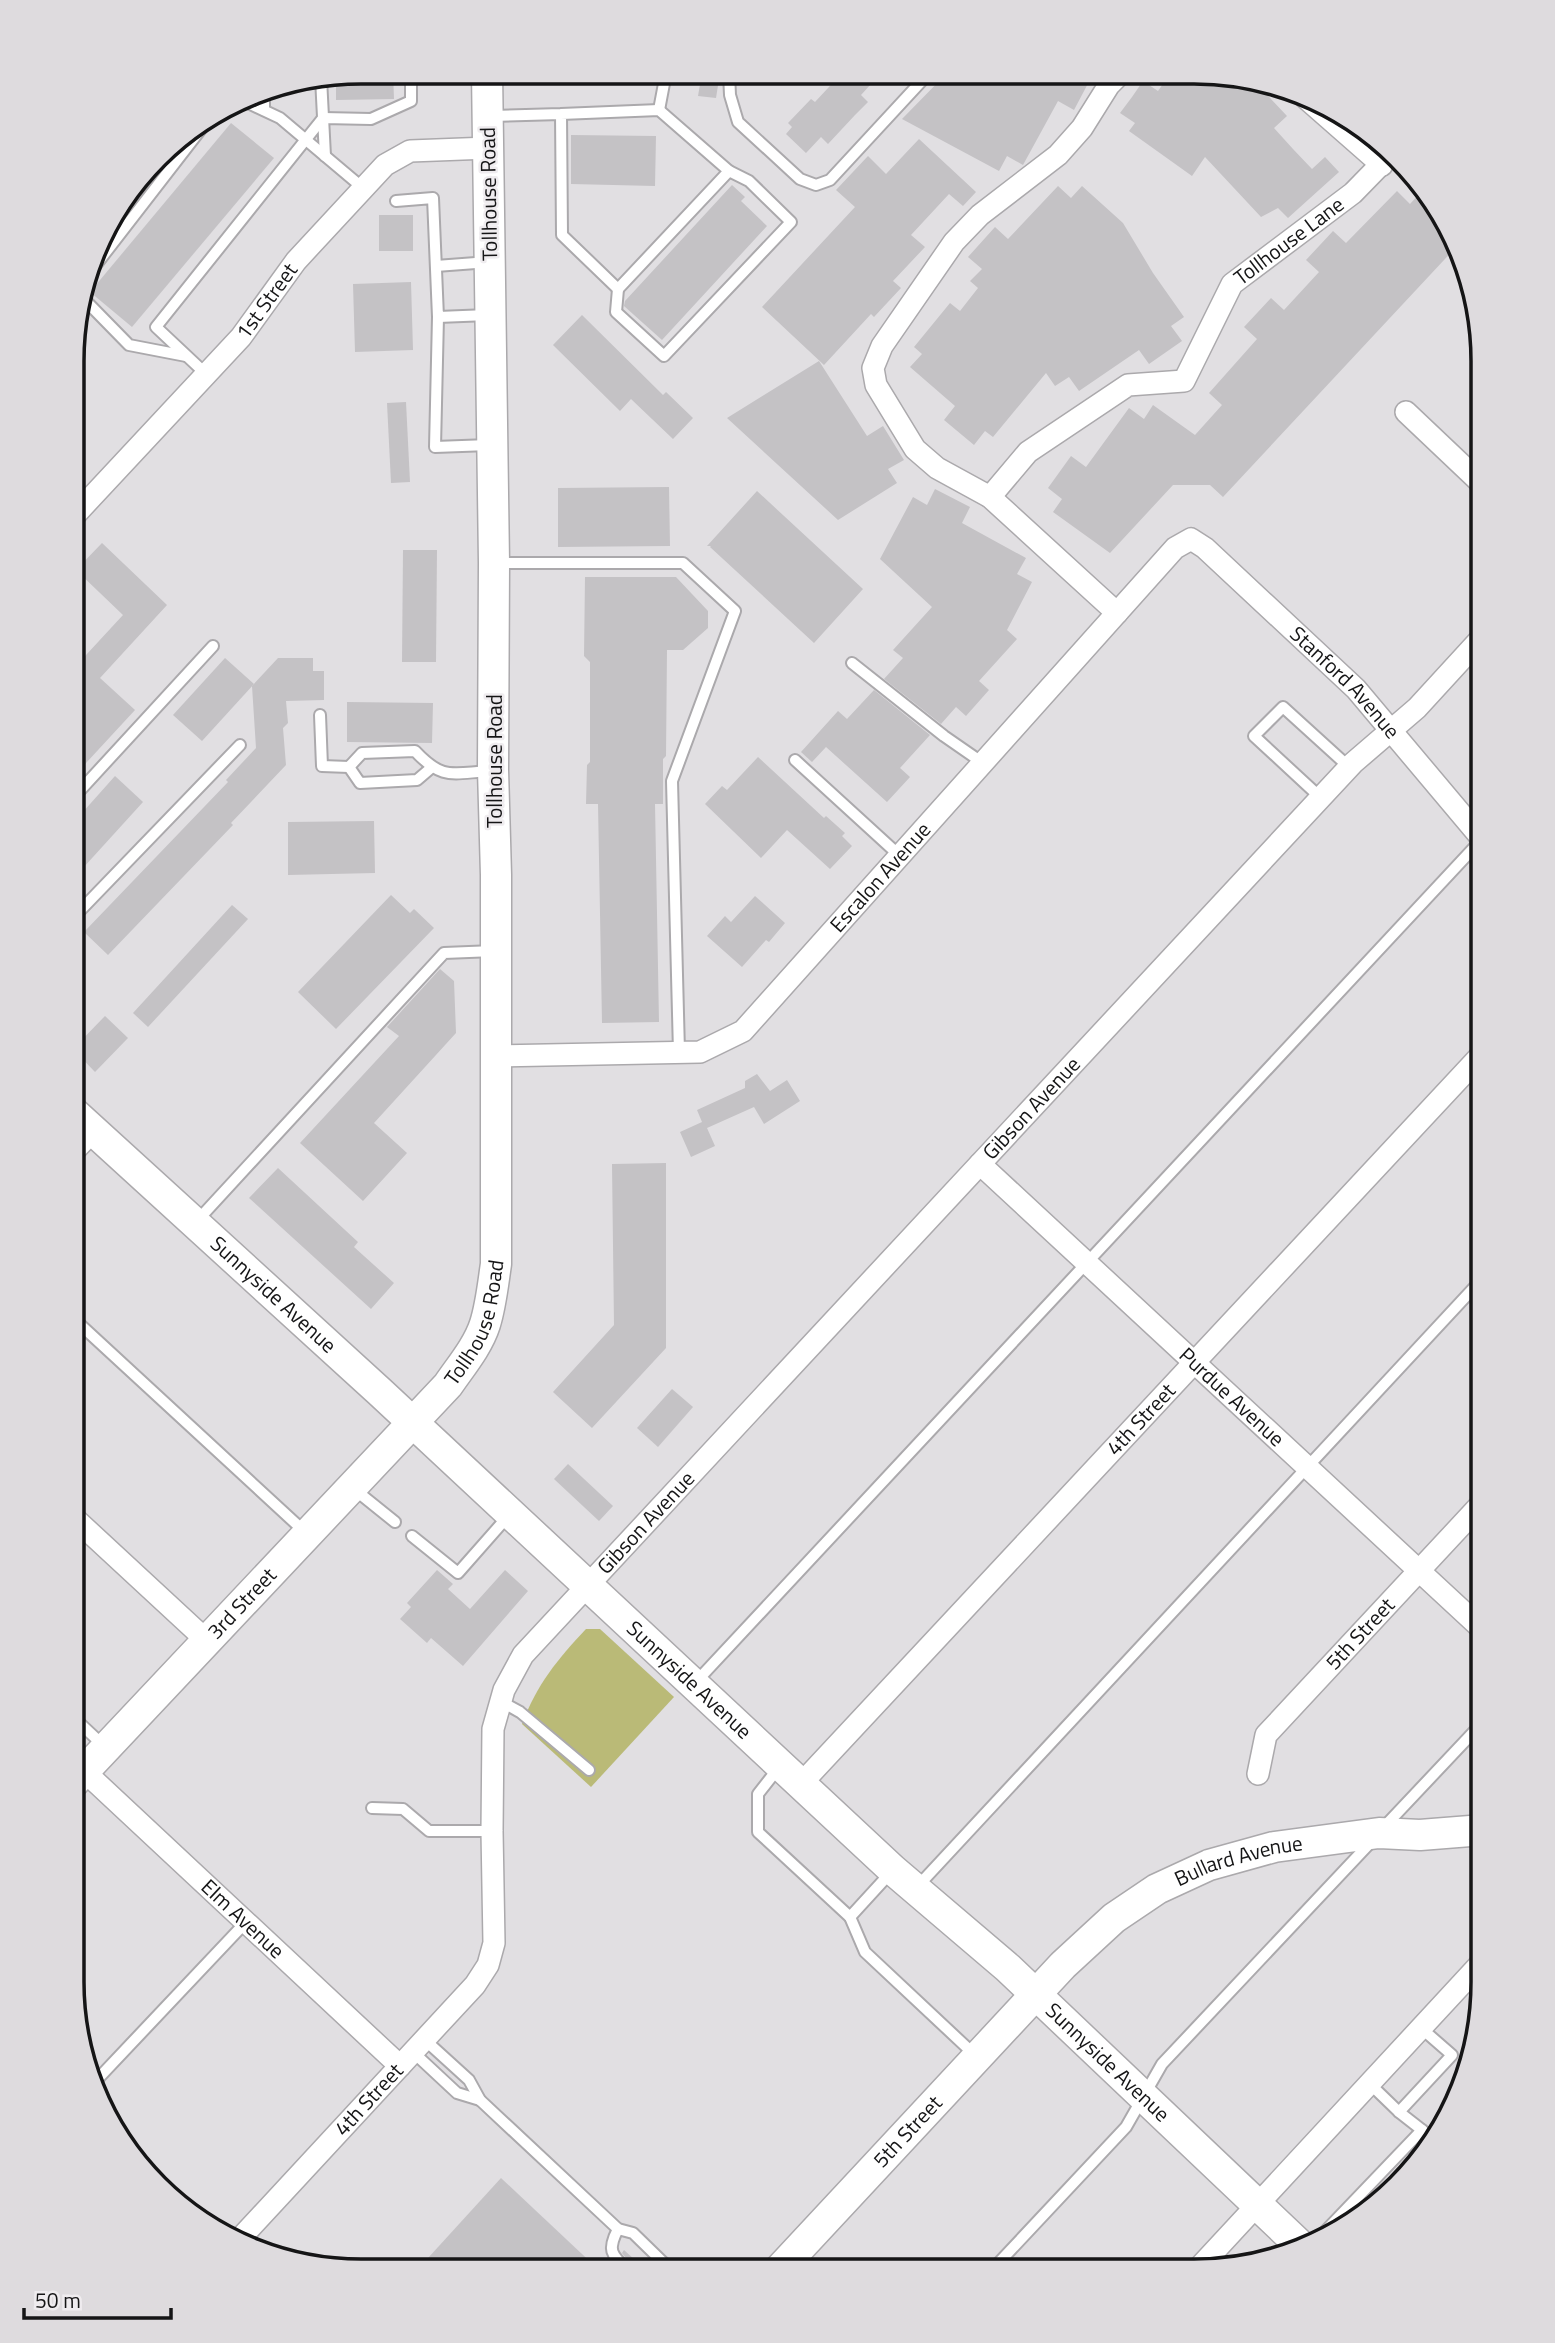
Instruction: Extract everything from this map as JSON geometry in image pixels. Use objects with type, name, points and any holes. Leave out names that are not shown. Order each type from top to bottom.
[{"type":"main road","name":"Tollhouse Road","points":[[412,1423],[448,1385],[470,1354],[484,1326],[496,1264],[494,563],[487,84]]},
{"type":"main road","name":"Sunnyside Avenue","points":[[84,1134],[195,1223],[904,1880],[1035,1994],[1294,2240]]},
{"type":"main road","name":"3rd Street","points":[[84,1771],[412,1423]]},
{"type":"main road","name":"Bullard Avenue","points":[[1035,1994],[1114,1918],[1157,1889],[1209,1865],[1273,1847],[1379,1833],[1420,1835],[1471,1831]]},
{"type":"main road","name":"5th Street","points":[[789,2259],[1035,1994]]},
{"type":"street","points":[[1110,84],[1082,128],[1058,155],[980,215],[954,242],[882,346],[873,368],[876,385],[915,449],[937,468],[990,497],[1117,613]]},
{"type":"street","name":"1st Street","points":[[84,505],[241,337],[296,261],[385,165],[410,151],[488,148]]},
{"type":"street","name":"Tollhouse Lane","points":[[990,497],[1028,452],[1128,385],[1184,381],[1231,284],[1353,193],[1385,161]]},
{"type":"street","points":[[1406,412],[1471,474]]},
{"type":"street","name":"Escalon Avenue","points":[[496,1056],[700,1052],[743,1031],[1175,548],[1191,539]]},
{"type":"street","name":"Stanford Avenue","points":[[1191,539],[1205,548],[1356,689],[1471,825]]},
{"type":"street","name":"Gibson Avenue","points":[[587,1587],[1349,767],[1417,708],[1471,649]]},
{"type":"street","name":"4th Street","points":[[790,1775],[1195,1362],[1471,1066]]},
{"type":"street","name":"Purdue Avenue","points":[[980,1164],[1471,1619]]},
{"type":"street","name":"5th Street","points":[[1258,1774],[1266,1735],[1471,1515]]},
{"type":"street","points":[[84,1527],[206,1640]]},
{"type":"street","points":[[492,1831],[494,1729],[508,1679],[523,1655],[587,1587]]},
{"type":"street","name":"Elm Avenue","points":[[84,1783],[246,1922],[413,2053]]},
{"type":"street","name":"4th Street","points":[[245,2233],[413,2053],[483,1973],[492,1953],[492,1831]]},
{"type":"street","points":[[1208,2258],[1471,1974]]},
{"type":"lane","points":[[323,118],[371,119],[411,101],[411,84]]},
{"type":"lane","points":[[659,110],[664,84]]},
{"type":"lane","points":[[730,84],[738,122],[800,179],[816,185],[830,180],[919,84]]},
{"type":"lane","points":[[321,87],[325,156]]},
{"type":"lane","points":[[264,102],[264,110]]},
{"type":"lane","points":[[254,106],[280,118],[363,188]]},
{"type":"lane","points":[[488,117],[659,110],[729,171],[749,181],[791,222],[664,356],[616,312],[618,289],[729,171]]},
{"type":"lane","points":[[561,114],[562,235],[618,289]]},
{"type":"lane","points":[[206,374],[156,327],[323,118]]},
{"type":"lane","points":[[106,253],[190,143]]},
{"type":"lane","points":[[396,201],[433,198],[438,317],[435,447],[492,444]]},
{"type":"lane","points":[[436,266],[490,262]]},
{"type":"lane","points":[[90,305],[130,345],[188,356]]},
{"type":"lane","points":[[438,317],[490,315]]},
{"type":"lane","points":[[494,563],[683,563],[736,611],[672,781],[679,1052]]},
{"type":"lane","points":[[84,786],[213,646]]},
{"type":"lane","points":[[852,663],[944,736],[983,763]]},
{"type":"lane","points":[[1321,798],[1254,736],[1283,706],[1349,767]]},
{"type":"lane","points":[[320,715],[322,766],[349,767],[362,753],[415,751],[431,768],[447,774],[493,770]]},
{"type":"lane","points":[[84,907],[240,745]]},
{"type":"lane","points":[[795,760],[900,856]]},
{"type":"lane","points":[[349,767],[360,783],[417,779],[431,768]]},
{"type":"lane","points":[[692,1685],[1471,852]]},
{"type":"lane","points":[[195,1223],[443,953],[496,951]]},
{"type":"lane","points":[[850,1917],[904,1880],[1308,1466],[1471,1291]]},
{"type":"lane","points":[[84,1328],[307,1534]]},
{"type":"lane","points":[[352,1487],[395,1522]]},
{"type":"lane","points":[[412,1536],[458,1573],[510,1514]]},
{"type":"lane","points":[[500,1701],[520,1712],[589,1770]]},
{"type":"lane","points":[[84,1727],[106,1747]]},
{"type":"lane","points":[[1002,2259],[1126,2127],[1162,2064],[1471,1735]]},
{"type":"lane","points":[[790,1775],[758,1794],[758,1832],[850,1917],[865,1952],[976,2056]]},
{"type":"lane","points":[[372,1808],[403,1809],[429,1831],[492,1831]]},
{"type":"lane","points":[[101,2076],[246,1922]]},
{"type":"lane","points":[[1399,2112],[1452,2055],[1421,2028]]},
{"type":"lane","points":[[413,2053],[457,2093],[480,2100]]},
{"type":"lane","points":[[413,2053],[469,2080],[480,2100],[618,2229],[633,2233],[660,2259]]},
{"type":"lane","points":[[1370,2084],[1426,2133]]},
{"type":"lane","points":[[1337,2219],[1422,2130]]},
{"type":"lane","points":[[616,2259],[613,2256],[612,2240],[618,2229]]},
{"type":"shaded area","points":[[586,1629],[600,1629],[674,1697],[591,1787],[522,1724],[549,1673]]},
{"type":"building","points":[[393,84],[394,99],[336,100],[336,85]]},
{"type":"building","points":[[700,84],[718,84],[716,98],[698,96]]},
{"type":"building","points":[[832,84],[871,84],[861,95],[868,102],[828,144],[821,137],[806,153],[786,134],[792,127],[788,123],[811,99],[815,102]]},
{"type":"building","points":[[936,84],[1088,84],[1074,110],[1058,101],[1023,165],[1007,156],[999,171],[902,119]]},
{"type":"building","points":[[1141,84],[1148,84],[1158,91],[1163,84],[1194,84],[1230,86],[1265,93],[1287,116],[1274,128],[1293,149],[1312,169],[1325,157],[1339,172],[1288,218],[1278,208],[1261,217],[1205,157],[1192,176],[1129,131],[1135,123],[1120,113]]},
{"type":"building","points":[[231,123],[274,158],[132,327],[92,294],[94,287]]},
{"type":"building","points":[[571,135],[656,136],[655,186],[571,184]]},
{"type":"building","points":[[919,139],[976,192],[963,206],[949,194],[911,235],[925,247],[893,281],[901,288],[874,317],[871,314],[824,365],[762,307],[855,207],[836,190],[868,156],[886,174]]},
{"type":"building","points":[[732,185],[745,197],[741,201],[767,226],[662,340],[624,306],[625,301]]},
{"type":"building","points":[[1058,186],[1071,198],[1082,186],[1123,223],[1184,317],[1171,326],[1182,341],[1149,364],[1139,350],[1079,391],[1069,377],[1055,386],[1046,373],[993,437],[985,431],[974,445],[944,420],[955,406],[910,367],[922,354],[914,347],[950,303],[960,311],[978,288],[970,281],[982,269],[968,257],[995,227],[1008,239]]},
{"type":"building","points":[[1397,191],[1410,204],[1417,197],[1450,254],[1223,497],[1210,485],[1173,485],[1110,553],[1053,512],[1062,499],[1048,488],[1071,456],[1086,467],[1129,408],[1144,419],[1153,405],[1195,435],[1222,405],[1209,393],[1257,339],[1244,327],[1271,298],[1284,310],[1319,272],[1306,260],[1333,231],[1346,243]]},
{"type":"building","points":[[379,215],[413,215],[413,251],[379,251]]},
{"type":"building","points":[[411,282],[413,350],[355,352],[353,284]]},
{"type":"building","points":[[582,315],[663,395],[666,392],[693,418],[673,439],[631,399],[620,411],[553,345]]},
{"type":"building","points":[[819,361],[867,436],[883,426],[904,460],[888,469],[897,483],[838,520],[727,418]]},
{"type":"building","points":[[406,402],[410,482],[391,483],[387,403]]},
{"type":"building","points":[[669,487],[670,546],[558,547],[558,488]]},
{"type":"building","points":[[935,489],[970,507],[962,523],[1026,558],[1017,574],[1032,582],[1007,630],[1017,639],[979,681],[989,690],[966,716],[956,707],[941,724],[884,679],[903,658],[893,650],[932,607],[880,559],[913,497],[927,505]]},
{"type":"building","points":[[757,491],[863,589],[814,643],[711,546],[707,546]]},
{"type":"building","points":[[102,543],[167,605],[100,678],[135,710],[84,765],[84,657],[123,615],[84,578],[84,562]]},
{"type":"building","points":[[403,550],[437,550],[436,662],[402,662]]},
{"type":"building","points":[[585,577],[676,577],[708,611],[708,628],[683,650],[667,650],[663,804],[655,804],[659,1022],[602,1023],[598,804],[586,804],[587,765],[590,762],[590,662],[584,656]]},
{"type":"building","points":[[225,658],[254,684],[202,741],[173,715]]},
{"type":"building","points":[[278,658],[313,658],[313,671],[324,671],[324,700],[286,701],[288,723],[283,728],[286,765],[231,823],[233,825],[108,955],[84,932],[228,782],[226,780],[256,748],[252,686]]},
{"type":"building","points":[[874,690],[930,735],[900,768],[910,777],[887,802],[826,747],[812,762],[801,752],[838,711],[847,719]]},
{"type":"building","points":[[347,702],[433,703],[432,743],[347,742]]},
{"type":"building","points":[[758,757],[824,818],[826,816],[845,833],[842,836],[852,846],[830,869],[787,830],[761,858],[705,804],[722,786],[727,790]]},
{"type":"building","points":[[115,776],[143,802],[84,867],[84,811]]},
{"type":"building","points":[[374,821],[375,873],[288,875],[288,822]]},
{"type":"building","points":[[391,895],[410,913],[414,909],[434,928],[336,1029],[298,992]]},
{"type":"building","points":[[755,896],[785,923],[742,967],[707,936],[725,916],[731,922]]},
{"type":"building","points":[[232,905],[248,919],[148,1027],[133,1013]]},
{"type":"building","points":[[440,969],[454,981],[456,1033],[374,1123],[407,1153],[363,1201],[300,1143],[399,1036],[387,1027]]},
{"type":"building","points":[[105,1016],[128,1038],[95,1072],[84,1060],[84,1038]]},
{"type":"building","points":[[757,1074],[770,1091],[787,1080],[800,1101],[764,1124],[754,1107],[707,1128],[715,1146],[691,1157],[680,1132],[702,1122],[697,1110],[745,1088],[745,1081]]},
{"type":"building","points":[[666,1163],[666,1348],[592,1428],[553,1392],[614,1325],[612,1164]]},
{"type":"building","points":[[278,1168],[358,1242],[354,1247],[394,1283],[371,1309],[249,1198]]},
{"type":"building","points":[[672,1389],[693,1407],[658,1447],[637,1428]]},
{"type":"building","points":[[568,1464],[613,1506],[599,1521],[554,1479]]},
{"type":"building","points":[[437,1570],[453,1584],[448,1589],[470,1609],[505,1570],[528,1591],[463,1666],[431,1638],[427,1643],[400,1619],[411,1607],[407,1603]]},
{"type":"building","points":[[501,2178],[587,2259],[427,2259]]},
{"type":"building","points":[[624,2250],[634,2259],[627,2259],[622,2253]]}]
